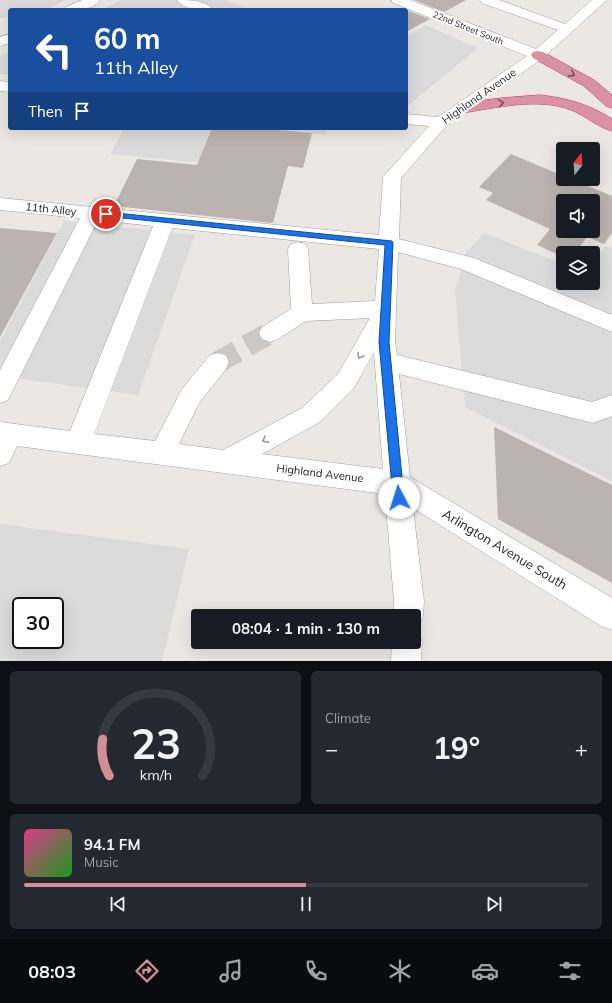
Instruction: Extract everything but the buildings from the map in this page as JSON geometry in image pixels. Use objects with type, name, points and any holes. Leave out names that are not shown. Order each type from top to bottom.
[{"type":"highway","points":[[538,55],[590,83],[612,103]]},
{"type":"highway","points":[[462,108],[528,99],[555,101],[593,113],[612,126]]},
{"type":"street","points":[[184,0],[202,8]]},
{"type":"street","name":"22nd Street South","points":[[400,0],[538,55]]},
{"type":"street","points":[[487,0],[567,29]]},
{"type":"street","name":"Highland Avenue","points":[[3,441],[78,442],[397,483],[384,342],[392,177],[441,122],[538,55],[600,0]]},
{"type":"street","points":[[76,8],[91,1],[101,8]]},
{"type":"street","points":[[408,119],[441,122]]},
{"type":"street","name":"11th Alley","points":[[0,204],[389,243],[467,263],[612,324]]},
{"type":"street","points":[[0,393],[92,213]]},
{"type":"street","points":[[78,442],[165,220]]},
{"type":"street","points":[[298,249],[302,313]]},
{"type":"street","points":[[270,333],[302,313],[386,309]]},
{"type":"street","points":[[226,461],[311,415],[346,381],[386,309]]},
{"type":"street","points":[[162,453],[190,396],[218,362]]},
{"type":"street","points":[[386,362],[593,413],[612,405]]},
{"type":"street","points":[[397,483],[409,601],[408,609]]},
{"type":"street","name":"Arlington Avenue South","points":[[397,483],[612,615]]},
{"type":"street","points":[[406,661],[407,649]]},
{"type":"shaded area","points":[[0,0],[66,0],[49,8],[8,8],[8,16],[0,18]]},
{"type":"shaded area","points":[[121,0],[225,0],[245,8],[105,8]]},
{"type":"shaded area","points":[[425,25],[478,48],[408,105],[408,37]]},
{"type":"shaded area","points":[[8,52],[8,75],[0,74],[0,56]]},
{"type":"shaded area","points":[[123,130],[211,130],[207,140],[214,164],[110,154]]},
{"type":"shaded area","points":[[274,130],[327,130],[326,135]]},
{"type":"shaded area","points":[[64,221],[195,235],[138,395],[0,376],[0,341]]},
{"type":"shaded area","points":[[484,233],[556,261],[556,290],[600,290],[600,253],[605,246],[612,248],[612,481],[465,407],[455,291],[466,253]]},
{"type":"shaded area","points":[[0,524],[189,549],[162,661],[0,661]]},
{"type":"tunnel","points":[[218,362],[270,333]]},
{"type":"route","points":[[106,214],[389,243],[384,342],[399,498]]}]
